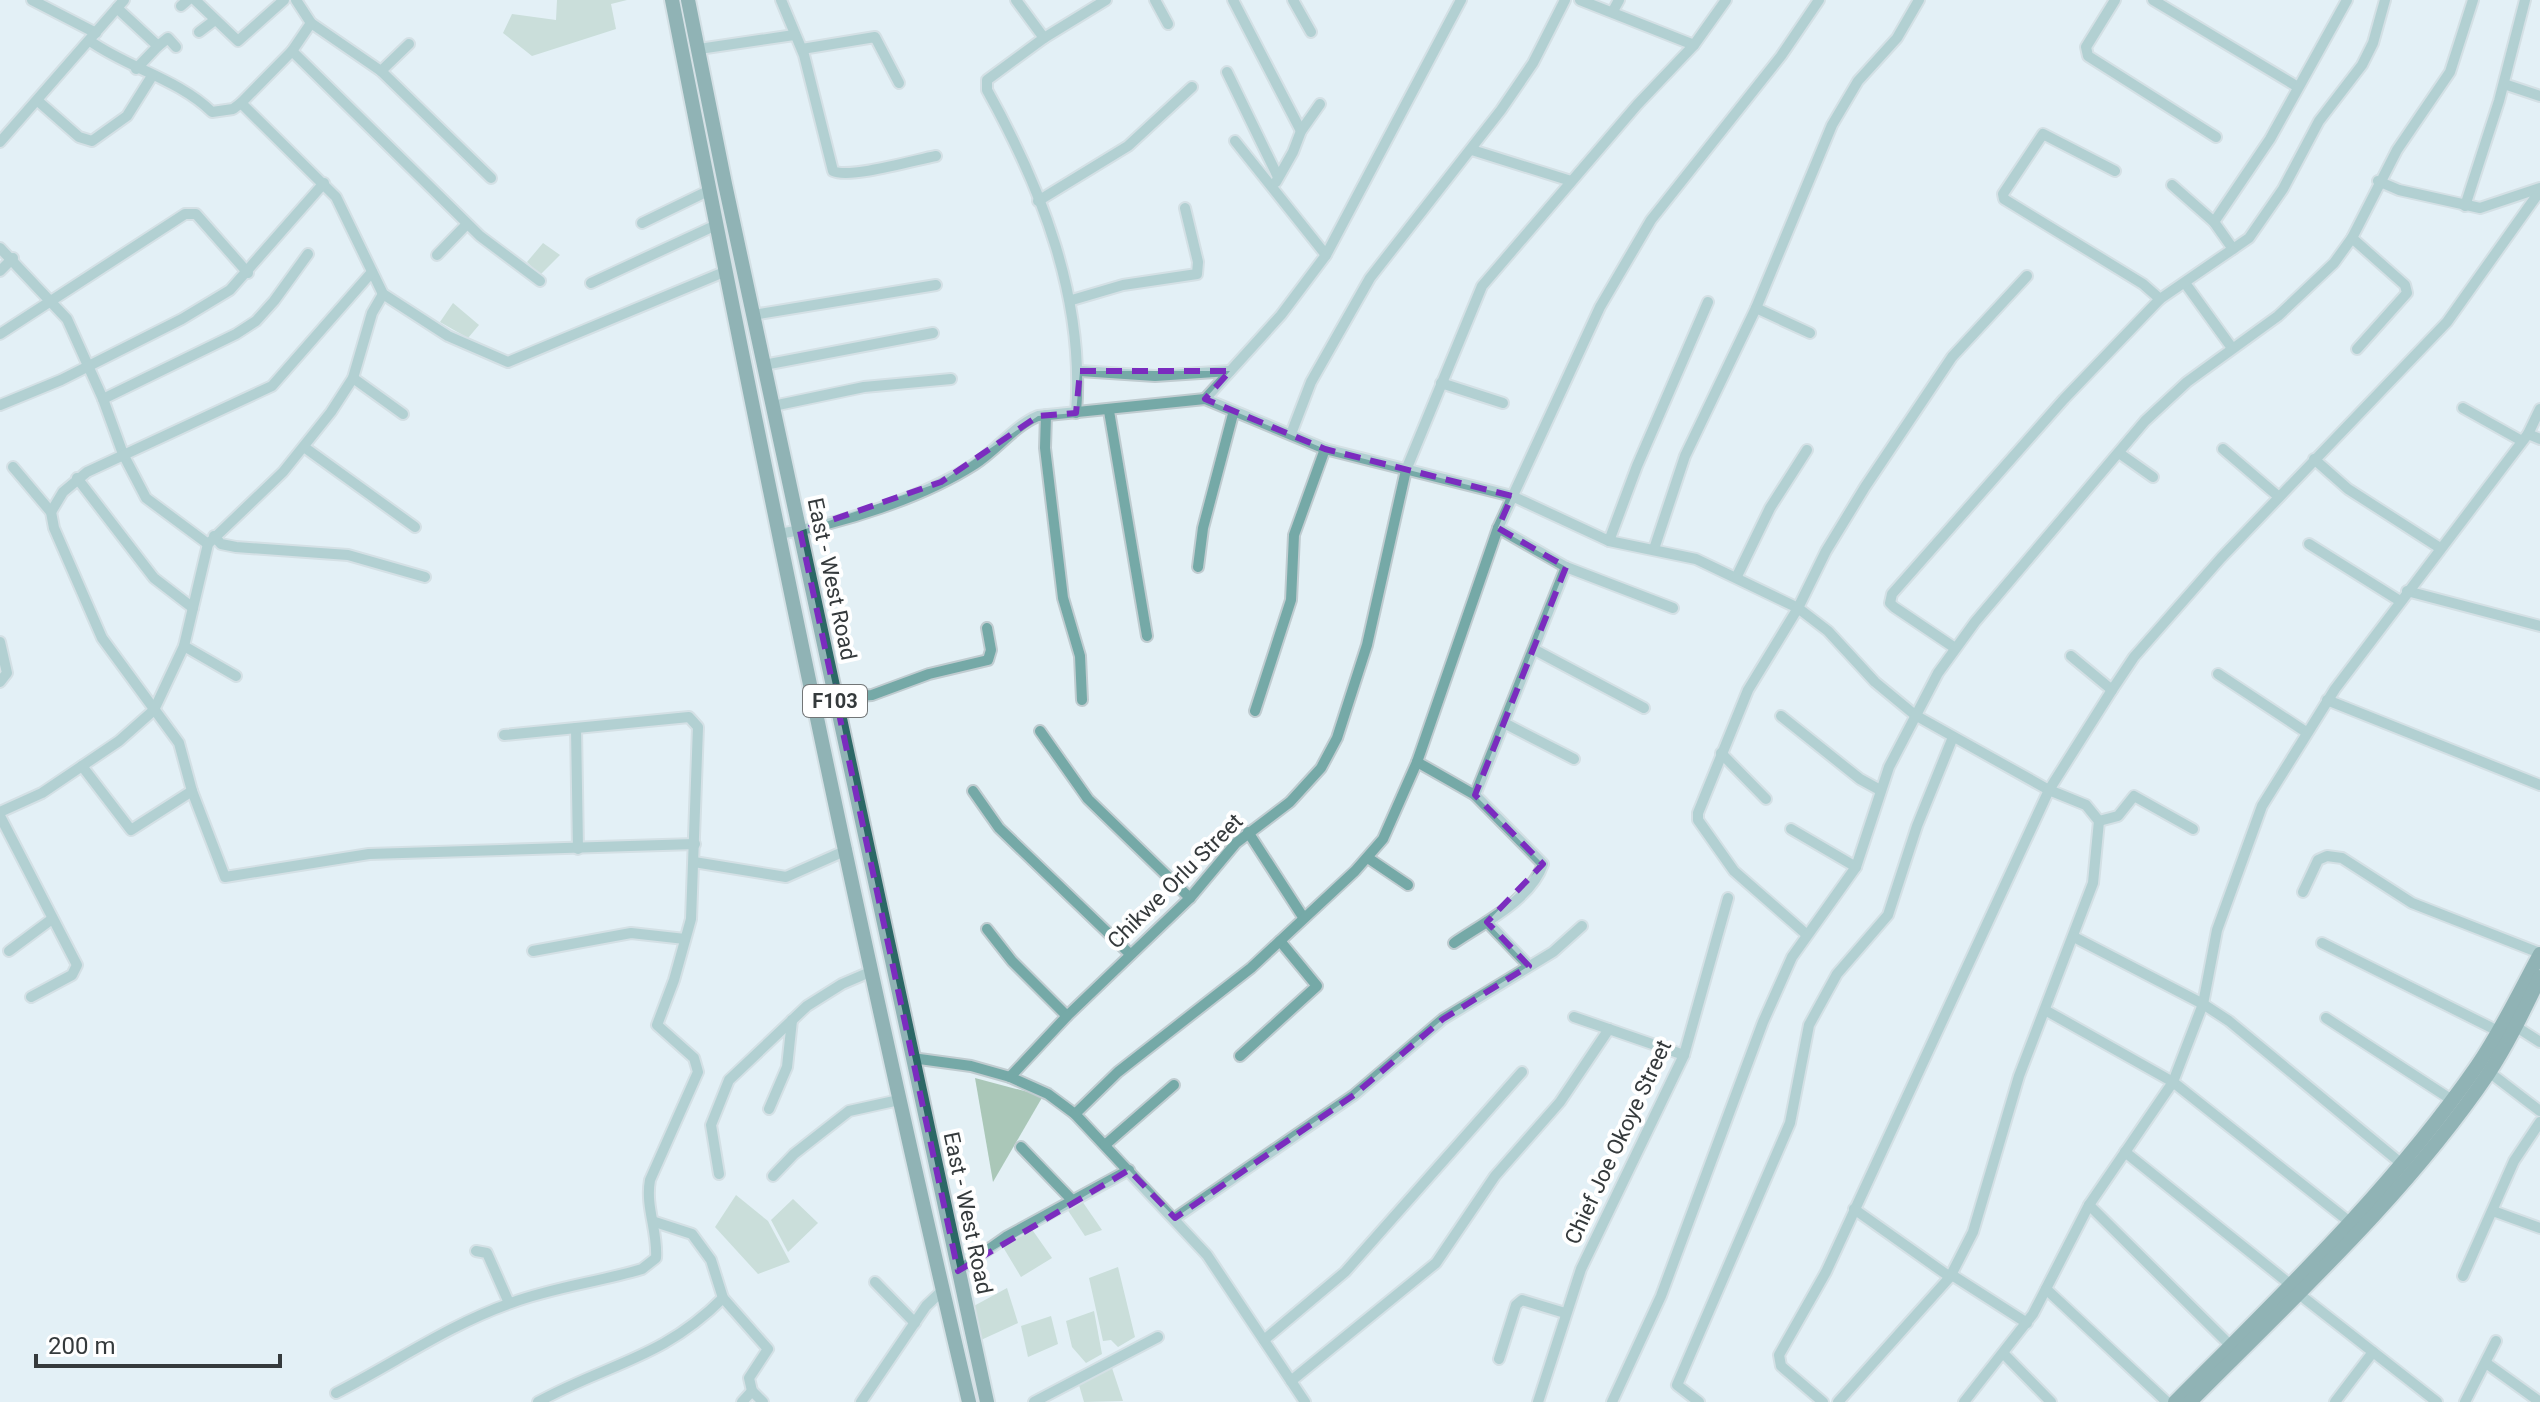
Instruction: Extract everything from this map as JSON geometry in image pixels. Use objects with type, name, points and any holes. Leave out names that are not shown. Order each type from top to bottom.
[{"type":"main road","name":"East - West Road","points":[[672,0],[714,226],[847,850],[870,972],[969,1402]]},
{"type":"main road","name":"East - West Road","points":[[688,0],[987,1402]]},
{"type":"main road","points":[[2175,1402],[2231,1346],[2295,1290],[2402,1164],[2452,1100],[2498,1031],[2540,954]]},
{"type":"main road","points":[[2190,1402],[2413,1169],[2489,1072],[2540,977]]},
{"type":"street","points":[[32,0],[93,37],[136,69],[195,96],[212,112],[233,109],[241,103],[292,51],[311,23]]},
{"type":"street","points":[[195,0],[238,41],[284,0]]},
{"type":"street","points":[[296,0],[311,23],[381,71],[491,178]]},
{"type":"street","points":[[781,0],[802,49],[833,171],[848,173],[936,156]]},
{"type":"street","points":[[1016,0],[1044,38]]},
{"type":"street","points":[[1076,413],[1080,371],[1072,300],[1038,201],[987,80],[1044,38],[1106,0]]},
{"type":"street","points":[[1155,0],[1168,24]]},
{"type":"street","points":[[1233,0],[1301,131]]},
{"type":"street","points":[[1293,0],[1311,32]]},
{"type":"street","points":[[1205,399],[1281,315],[1326,255],[1461,0]]},
{"type":"street","points":[[1291,434],[1311,382],[1370,278],[1472,150],[1533,63],[1565,0]]},
{"type":"street","points":[[1580,0],[1694,45]]},
{"type":"street","points":[[1613,11],[1619,0]]},
{"type":"street","name":"Chikwe Orlu Street","points":[[1010,1077],[1067,1016],[1190,898],[1248,832],[1304,789],[1321,768],[1337,738],[1367,645],[1406,470],[1482,286],[1571,181],[1694,45],[1726,0]]},
{"type":"street","points":[[1075,1114],[1118,1072],[1280,941],[1368,858],[1395,816],[1417,762],[1498,528],[1600,307],[1651,220],[1781,56],[1819,0]]},
{"type":"street","points":[[1654,549],[1685,456],[1756,308],[1832,125],[1858,81],[1897,38],[1919,0]]},
{"type":"street","points":[[2115,0],[2086,47],[2088,56],[2216,137]]},
{"type":"street","points":[[2153,0],[2298,87]]},
{"type":"street","points":[[2214,222],[2246,178],[2347,0]]},
{"type":"street","points":[[1955,648],[1894,607],[1890,603],[1892,594],[2064,399],[2160,299],[2249,238],[2264,218],[2319,121],[2362,65],[2373,43],[2385,0]]},
{"type":"street","points":[[1612,1402],[1661,1296],[1763,1022],[1806,934],[1856,867],[1872,826],[1880,790],[1915,715],[1955,648],[2164,402],[2296,301],[2334,263],[2352,238],[2378,181],[2450,72],[2473,0]]},
{"type":"street","points":[[2465,206],[2504,84],[2525,0]]},
{"type":"street","points":[[0,142],[120,4],[158,46]]},
{"type":"street","points":[[199,32],[215,20]]},
{"type":"street","points":[[699,49],[794,35]]},
{"type":"street","points":[[802,49],[875,37],[899,83]]},
{"type":"street","points":[[136,69],[168,38],[176,47]]},
{"type":"street","points":[[381,71],[409,44]]},
{"type":"street","points":[[292,51],[467,224],[540,281]]},
{"type":"street","points":[[1227,72],[1278,177]]},
{"type":"street","points":[[38,101],[79,137],[92,141],[127,116],[152,76]]},
{"type":"street","points":[[2504,84],[2540,96]]},
{"type":"street","points":[[1038,201],[1128,146],[1192,87]]},
{"type":"street","points":[[241,103],[324,183],[347,216],[383,294],[448,336],[508,362],[724,272]]},
{"type":"street","points":[[1273,190],[1301,131],[1320,104]]},
{"type":"street","points":[[2115,171],[2043,134],[2003,194],[2004,199],[2143,284],[2160,299]]},
{"type":"street","points":[[1235,141],[1326,255]]},
{"type":"street","points":[[1472,150],[1571,181]]},
{"type":"street","points":[[2378,181],[2465,206],[2489,206],[2540,190]]},
{"type":"street","points":[[0,405],[61,380],[209,304],[248,273],[324,183]]},
{"type":"street","points":[[2172,185],[2214,222],[2233,249]]},
{"type":"street","points":[[1823,1402],[1778,1360],[1826,1272],[1995,913],[2049,790],[2134,657],[2314,459],[2447,322],[2540,190]]},
{"type":"street","points":[[642,223],[708,191]]},
{"type":"street","points":[[1072,300],[1123,285],[1197,274],[1198,262],[1185,208]]},
{"type":"street","points":[[0,334],[191,213],[248,273]]},
{"type":"street","points":[[437,255],[467,224]]},
{"type":"street","points":[[591,283],[714,226]]},
{"type":"street","points":[[2352,238],[2405,285],[2407,293],[2357,349]]},
{"type":"street","points":[[0,248],[51,300],[72,329],[123,454],[146,498],[221,544],[348,555],[425,577]]},
{"type":"street","points":[[103,399],[236,334],[256,321],[308,254]]},
{"type":"street","points":[[0,271],[13,258]]},
{"type":"street","points":[[372,272],[272,386],[77,478],[54,502],[51,512],[54,528],[102,638],[179,743],[220,870],[229,879],[301,863],[369,854],[695,844]]},
{"type":"street","points":[[1806,934],[1734,871],[1698,820],[1721,753],[1748,690],[1798,608],[1826,551],[1944,368],[2027,276]]},
{"type":"street","points":[[2185,283],[2232,348]]},
{"type":"street","points":[[753,315],[936,285]]},
{"type":"street","points":[[31,997],[76,971],[72,952],[52,919],[0,814],[42,793],[82,766],[119,741],[154,710],[184,646],[211,540],[283,472],[353,378],[372,313],[383,294]]},
{"type":"street","points":[[1609,541],[1637,466],[1708,302]]},
{"type":"street","points":[[1756,308],[1810,333]]},
{"type":"street","points":[[764,365],[933,333]]},
{"type":"street","points":[[1080,371],[1155,376],[1230,371]]},
{"type":"street","points":[[353,378],[403,414]]},
{"type":"street","points":[[773,406],[864,387],[951,379]]},
{"type":"street","points":[[1441,383],[1503,403]]},
{"type":"street","points":[[779,534],[820,527],[941,482],[993,452],[1027,420],[1046,415],[1205,399],[1233,414],[1325,449],[1512,496],[1609,541],[1696,559],[1737,576],[1798,608],[1828,631],[1875,682],[1915,715],[2049,790],[2086,805],[2099,821],[2093,883],[2019,1076],[1973,1232],[1951,1276],[1838,1402]]},
{"type":"street","points":[[2463,408],[2525,437],[2540,439]]},
{"type":"street","points":[[1964,1402],[2027,1323],[2089,1205],[2173,1082],[2203,1004],[2217,930],[2262,806],[2327,700],[2525,437],[2540,409]]},
{"type":"street","points":[[1109,411],[1147,636]]},
{"type":"street","points":[[1198,567],[1203,528],[1233,414]]},
{"type":"street","points":[[1046,415],[1045,448],[1063,598],[1080,656],[1082,700]]},
{"type":"street","points":[[304,447],[415,527]]},
{"type":"street","points":[[1255,711],[1291,600],[1294,535],[1325,449]]},
{"type":"street","points":[[2223,449],[2279,497]]},
{"type":"street","points":[[1737,576],[1770,508],[1807,450]]},
{"type":"street","points":[[2119,453],[2153,477]]},
{"type":"street","points":[[2314,459],[2348,489],[2440,548]]},
{"type":"street","points":[[13,467],[51,512]]},
{"type":"street","points":[[77,478],[154,578],[193,608]]},
{"type":"street","points":[[1498,528],[1566,567],[1673,608]]},
{"type":"street","points":[[2309,544],[2404,596],[2540,626]]},
{"type":"street","points":[[1475,795],[1506,724],[1566,567]]},
{"type":"street","points":[[835,698],[872,695],[929,674],[988,660],[991,650],[987,628]]},
{"type":"street","points":[[0,642],[7,673],[0,682]]},
{"type":"street","points":[[184,646],[236,676]]},
{"type":"street","points":[[1535,650],[1644,708]]},
{"type":"street","points":[[2071,656],[2112,690]]},
{"type":"street","points":[[2218,674],[2306,732]]},
{"type":"street","points":[[2327,700],[2540,785]]},
{"type":"street","points":[[1781,716],[1860,779],[1880,790]]},
{"type":"street","points":[[336,1393],[401,1360],[418,1345],[509,1303],[642,1269],[656,1258],[655,1222],[647,1195],[650,1180],[698,1072],[694,1058],[657,1025],[674,980],[691,919],[698,727],[689,717],[504,735]]},
{"type":"street","points":[[1506,724],[1574,759]]},
{"type":"street","points":[[576,728],[578,849]]},
{"type":"street","points":[[1040,731],[1088,799],[1190,898]]},
{"type":"street","points":[[1699,1402],[1677,1385],[1790,1123],[1809,1025],[1837,974],[1888,915],[1917,826],[1953,737]]},
{"type":"street","points":[[1721,753],[1766,799]]},
{"type":"street","points":[[1417,762],[1475,795],[1543,864],[1539,874],[1487,922],[1454,943]]},
{"type":"street","points":[[82,766],[131,830],[192,791]]},
{"type":"street","points":[[973,791],[999,828],[1130,954]]},
{"type":"street","points":[[2099,821],[2118,816],[2134,796],[2193,829]]},
{"type":"street","points":[[1791,829],[1856,867]]},
{"type":"street","points":[[1248,832],[1303,917]]},
{"type":"street","points":[[694,862],[786,877],[847,850]]},
{"type":"street","points":[[2303,892],[2318,860],[2327,856],[2342,858],[2412,903],[2540,954]]},
{"type":"street","points":[[1368,858],[1408,885]]},
{"type":"street","name":"Chief Joe Okoye Street","points":[[1538,1402],[1581,1269],[1684,1055],[1728,898]]},
{"type":"street","points":[[9,951],[52,919]]},
{"type":"street","points":[[1487,922],[1529,966]]},
{"type":"street","points":[[1175,1218],[1354,1095],[1443,1019],[1553,952],[1582,926]]},
{"type":"street","points":[[987,929],[1012,961],[1067,1016]]},
{"type":"street","points":[[533,951],[631,933],[685,939]]},
{"type":"street","points":[[2074,937],[2203,1004],[2402,1164]]},
{"type":"street","points":[[1240,1056],[1317,986],[1280,941]]},
{"type":"street","points":[[2322,943],[2498,1031]]},
{"type":"street","points":[[719,1174],[711,1125],[729,1080],[822,995],[870,972]]},
{"type":"street","points":[[2045,1010],[2173,1082],[2351,1223]]},
{"type":"street","points":[[1574,1017],[1684,1055]]},
{"type":"street","points":[[2326,1018],[2452,1100]]},
{"type":"street","points":[[769,1109],[787,1067],[792,1020]]},
{"type":"street","points":[[2515,1026],[2540,1042]]},
{"type":"street","points":[[1291,1381],[1436,1263],[1495,1176],[1560,1102],[1609,1029]]},
{"type":"street","points":[[912,1058],[971,1066],[1010,1077],[1048,1094],[1075,1114],[1207,1255],[1302,1401]]},
{"type":"street","points":[[1264,1340],[1345,1272],[1522,1072]]},
{"type":"street","points":[[2489,1072],[2540,1111]]},
{"type":"street","points":[[1105,1145],[1174,1085]]},
{"type":"street","points":[[773,1176],[794,1154],[849,1111],[899,1100]]},
{"type":"street","points":[[2463,1276],[2514,1161],[2540,1122]]},
{"type":"street","points":[[1021,1147],[1071,1199]]},
{"type":"street","points":[[2125,1152],[2437,1402]]},
{"type":"street","points":[[958,1271],[1006,1237],[1129,1170]]},
{"type":"street","points":[[2089,1205],[2231,1346]]},
{"type":"street","points":[[1854,1209],[1951,1276],[2027,1323]]},
{"type":"street","points":[[2493,1211],[2540,1228]]},
{"type":"street","points":[[655,1222],[692,1234],[711,1260],[723,1298],[768,1349],[749,1378],[752,1391],[763,1402]]},
{"type":"street","points":[[476,1251],[487,1253],[509,1303]]},
{"type":"street","points":[[875,1282],[915,1323]]},
{"type":"street","points":[[2046,1289],[2167,1402]]},
{"type":"street","points":[[861,1402],[915,1323],[943,1290]]},
{"type":"street","points":[[539,1402],[655,1351],[682,1334],[723,1298]]},
{"type":"street","points":[[1499,1359],[1516,1305],[1522,1300],[1565,1313]]},
{"type":"street","points":[[1034,1402],[1158,1337]]},
{"type":"street","points":[[2465,1402],[2496,1341]]},
{"type":"street","points":[[2335,1402],[2373,1352]]},
{"type":"street","points":[[2004,1354],[2051,1402]]},
{"type":"street","points":[[2486,1363],[2540,1402]]},
{"type":"street","points":[[742,1402],[752,1391]]},
{"type":"highlighted area","points":[[1080,371],[1230,371],[1205,399],[1325,449],[1512,496],[1498,528],[1566,567],[1475,795],[1543,864],[1487,922],[1529,966],[1443,1019],[1354,1095],[1175,1218],[1129,1170],[958,1271],[800,531],[941,482],[1038,416],[1076,413]]},
{"type":"green space","points":[[557,0],[627,0],[611,4],[616,29],[532,56],[503,33],[512,14],[556,20]]},
{"type":"green space","points":[[543,243],[560,255],[540,275],[527,262]]},
{"type":"green space","points":[[453,303],[479,325],[468,338],[440,322]]},
{"type":"green space","points":[[975,1078],[1043,1096],[993,1182]]},
{"type":"green space","points":[[736,1195],[768,1221],[790,1262],[758,1274],[715,1227]]},
{"type":"green space","points":[[793,1199],[818,1223],[788,1252],[771,1220]]},
{"type":"green space","points":[[1082,1201],[1102,1230],[1085,1236],[1067,1209]]},
{"type":"green space","points":[[1031,1228],[1052,1258],[1021,1277],[1003,1247]]},
{"type":"green space","points":[[1118,1267],[1135,1337],[1118,1347],[1111,1340],[1103,1341],[1089,1278]]},
{"type":"green space","points":[[1007,1288],[1018,1323],[981,1340],[972,1307]]},
{"type":"green space","points":[[1094,1311],[1102,1354],[1086,1363],[1072,1347],[1066,1321]]},
{"type":"green space","points":[[1051,1316],[1058,1344],[1028,1357],[1021,1326]]},
{"type":"green space","points":[[1112,1368],[1123,1401],[1084,1402],[1079,1385]]}]
